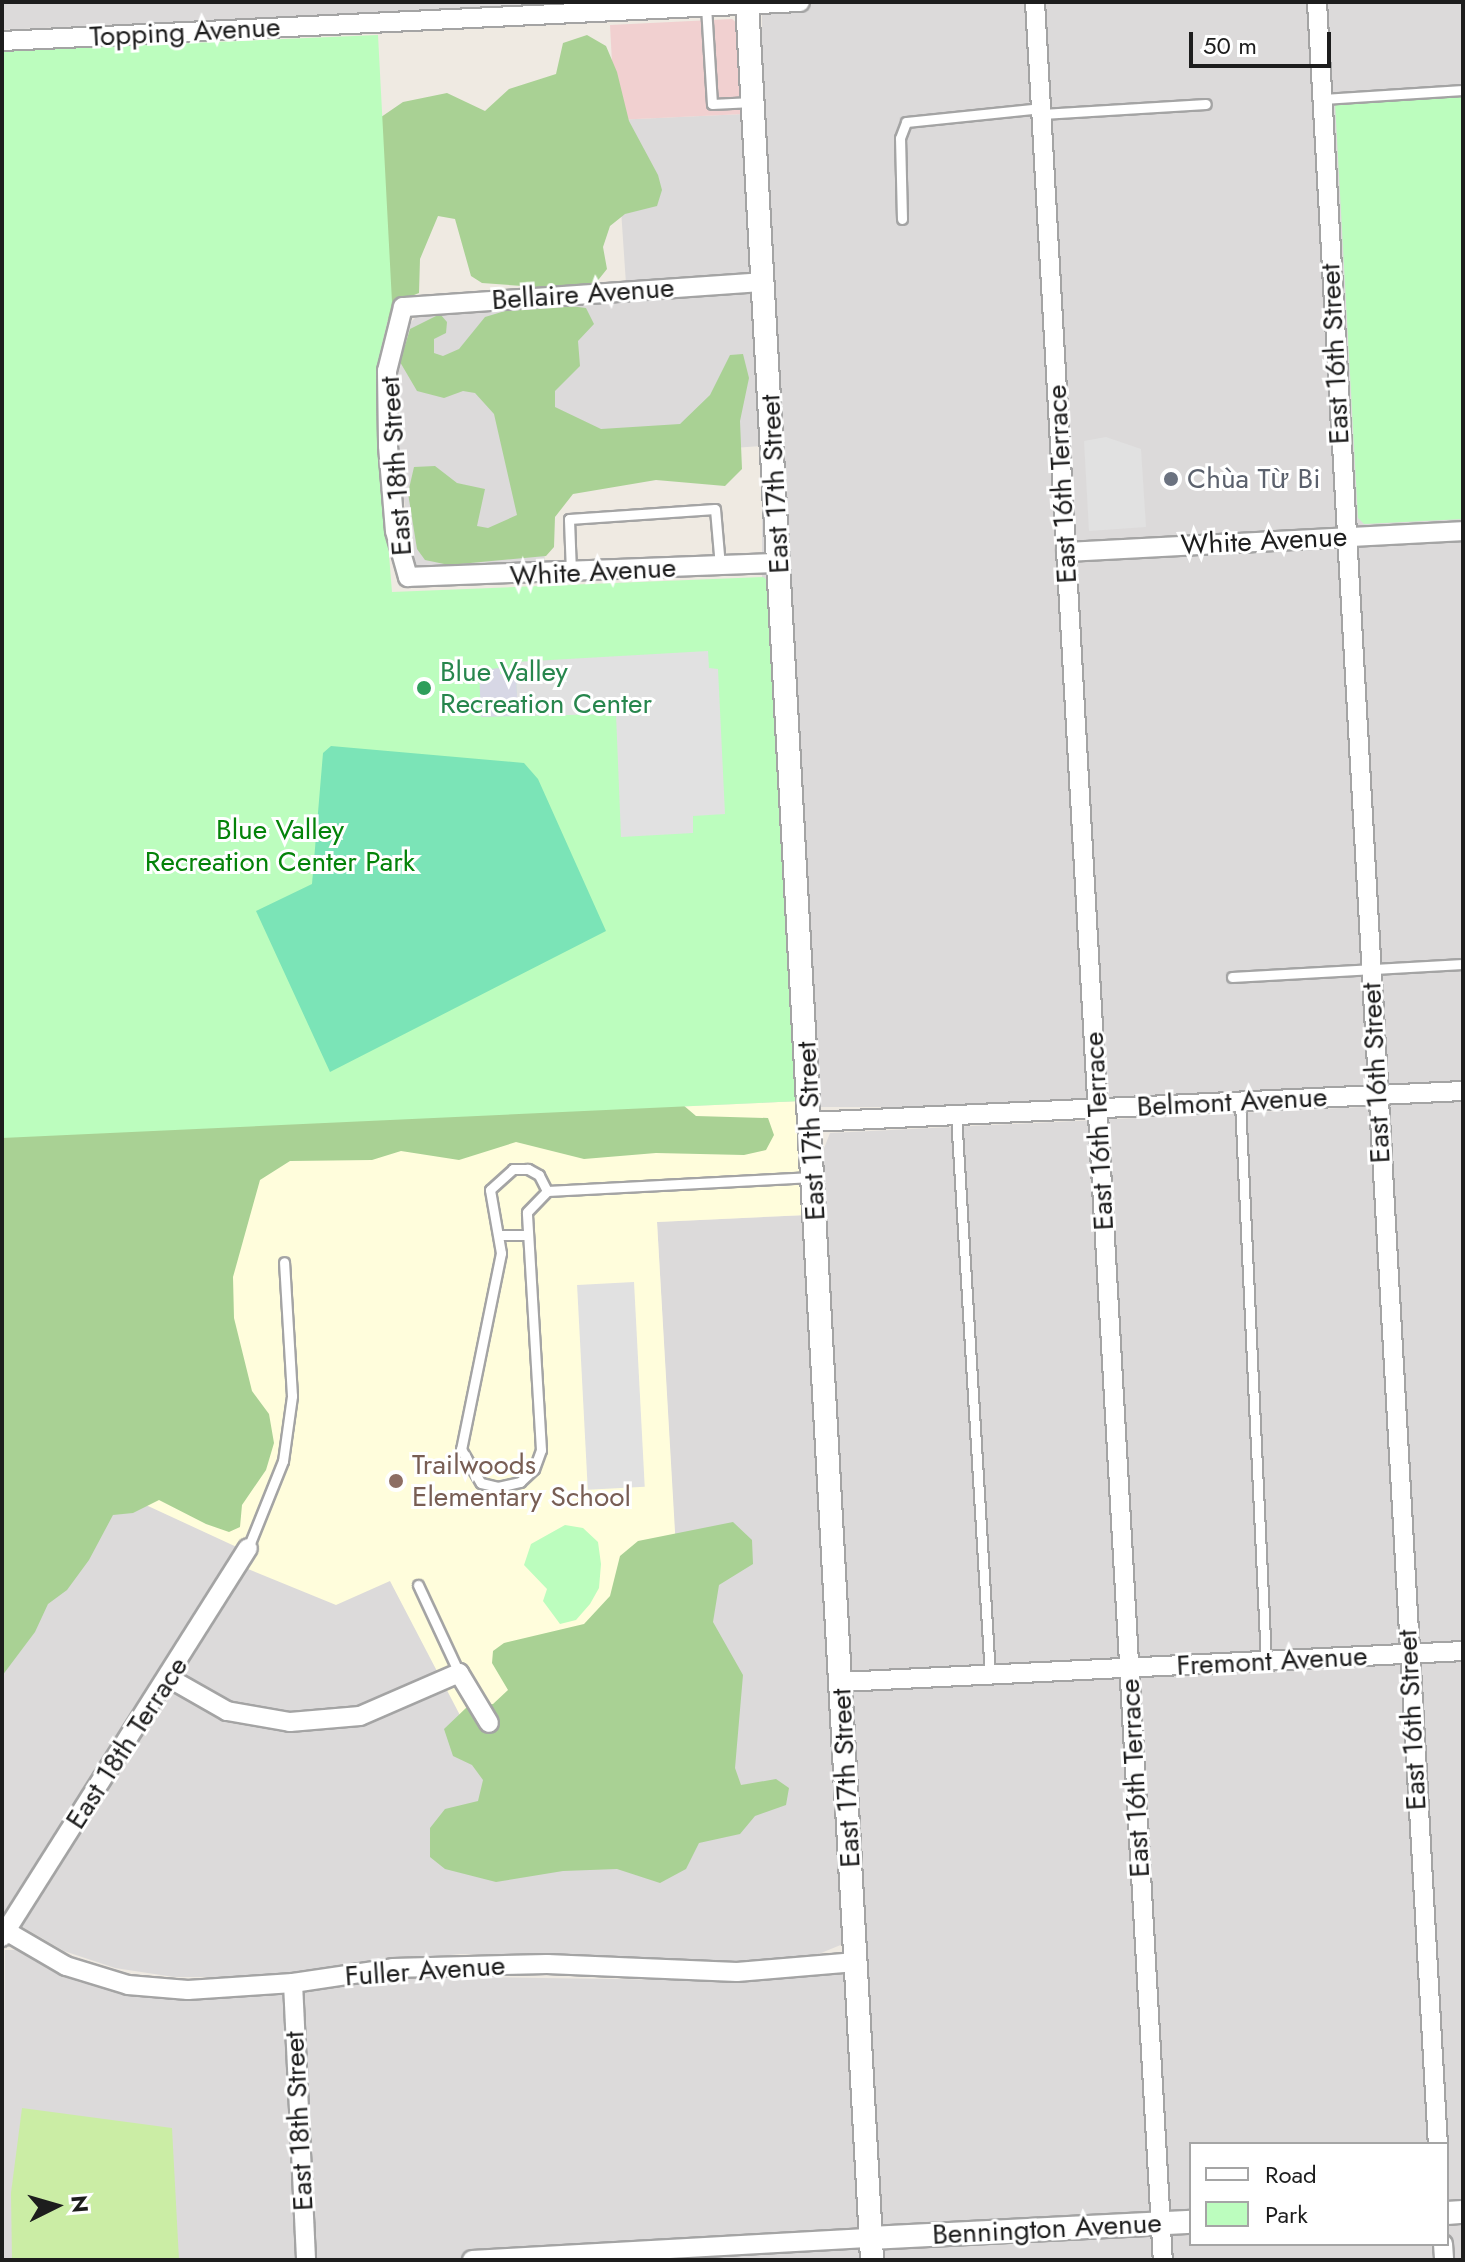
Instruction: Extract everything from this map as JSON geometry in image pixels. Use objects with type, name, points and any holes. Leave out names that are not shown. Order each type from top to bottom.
[{"type":"street","name":"Topping Avenue","points":[[2,41],[800,2]]},
{"type":"street","name":"East 16th Terrace","points":[[1035,2],[1163,2260]]},
{"type":"street","name":"East 16th Street","points":[[1317,2],[1344,537],[1438,2142]]},
{"type":"street","name":"East 17th Street","points":[[747,3],[871,2249]]},
{"type":"street","name":"Bellaire Avenue","points":[[403,307],[763,282]]},
{"type":"street","name":"East 18th Street","points":[[403,307],[393,336],[387,386],[395,531],[408,577]]},
{"type":"street","name":"White Avenue","points":[[1066,552],[1463,531]]},
{"type":"street","name":"White Avenue","points":[[408,577],[779,563]]},
{"type":"street","name":"Belmont Avenue","points":[[810,1122],[1463,1091]]},
{"type":"street","name":"East 18th Terrace","points":[[4,1934],[169,1678],[248,1548]]},
{"type":"street","name":"Fremont Avenue","points":[[841,1682],[1463,1651]]},
{"type":"street","points":[[169,1678],[227,1711],[290,1722],[360,1716],[416,1696],[459,1673],[489,1723]]},
{"type":"street","name":"Fuller Avenue","points":[[4,1934],[66,1966],[128,1985],[188,1990],[293,1983],[393,1968],[547,1964],[737,1972],[856,1962]]},
{"type":"street","name":"East 18th Street","points":[[293,1983],[306,2260]]},
{"type":"street","name":"Bennington Avenue","points":[[472,2260],[871,2249],[1189,2222]]},
{"type":"lane","points":[[706,6],[712,104],[753,102]]},
{"type":"lane","points":[[1322,99],[1463,90]]},
{"type":"lane","points":[[902,219],[900,138],[906,122],[1042,111],[1206,104]]},
{"type":"lane","points":[[571,573],[569,519],[715,509],[720,566]]},
{"type":"lane","points":[[1232,977],[1463,964]]},
{"type":"lane","points":[[1240,1102],[1266,1661]]},
{"type":"lane","points":[[956,1115],[990,1675]]},
{"type":"lane","points":[[547,1191],[539,1175],[528,1169],[500,1177],[490,1190],[501,1253],[461,1449],[481,1483],[498,1487],[520,1482],[534,1469],[541,1450],[527,1212],[547,1191],[813,1177]]},
{"type":"lane","points":[[500,1235],[528,1235]]},
{"type":"lane","points":[[248,1548],[283,1461],[292,1396],[284,1262]]},
{"type":"lane","points":[[418,1585],[459,1673]]},
{"type":"shaded area","points":[[2,2],[589,2],[2,30]]},
{"type":"shaded area","points":[[762,2],[1463,2],[1463,1107],[762,1107]]},
{"type":"shaded area","points":[[732,19],[739,25],[744,114],[615,120],[610,25]]},
{"type":"shaded area","points":[[744,114],[761,446],[540,462],[545,565],[422,573],[414,567],[399,465],[398,335],[419,314],[627,299],[615,120]]},
{"type":"shaded area","points":[[1106,437],[1141,449],[1146,527],[1089,531],[1084,441]]},
{"type":"shaded area","points":[[708,651],[709,668],[718,669],[725,814],[693,816],[693,833],[621,837],[616,714],[518,716],[515,662]]},
{"type":"shaded area","points":[[500,668],[500,674],[516,673],[518,716],[481,717],[479,670]]},
{"type":"shaded area","name":"Trailwoods Elementary School","points":[[801,1101],[807,1215],[657,1222],[692,1824],[524,1838],[390,1581],[336,1605],[248,1569],[254,1555],[135,1500],[90,1134]]},
{"type":"shaded area","points":[[1463,1102],[1463,2260],[2,2260],[5,1950],[16,1950],[79,1982],[148,1998],[419,1976],[742,1981],[868,1970],[823,1151],[830,1133]]},
{"type":"shaded area","points":[[2,1138],[255,1555],[249,1569],[390,1580],[525,1838],[691,1823],[657,1222],[807,1215],[843,1944],[809,1958],[745,1964],[460,1954],[244,1977],[174,1977],[115,1968],[64,1951],[2,1915]]},
{"type":"shaded area","points":[[634,1282],[645,1487],[588,1490],[577,1285]]},
{"type":"green space","name":"Blue Valley Recreation Center Park","points":[[378,35],[392,302],[381,349],[379,430],[392,592],[763,577],[770,582],[801,1101],[2,1138],[2,51]]},
{"type":"green space","points":[[587,35],[606,46],[617,72],[629,121],[658,175],[662,190],[657,206],[625,214],[610,226],[603,247],[607,269],[595,284],[537,287],[482,283],[471,276],[455,219],[438,216],[420,259],[419,293],[397,302],[375,345],[368,126],[403,102],[447,93],[485,111],[509,89],[556,74],[563,43]]},
{"type":"green space","points":[[1463,95],[1463,519],[1364,524],[1358,518],[1335,103]]},
{"type":"green space","points":[[586,308],[594,324],[578,341],[580,366],[555,391],[555,407],[601,429],[680,424],[710,395],[730,355],[743,354],[749,378],[740,421],[742,469],[725,486],[656,480],[573,494],[555,517],[554,547],[546,556],[449,565],[425,560],[417,549],[408,493],[414,467],[435,466],[457,483],[485,489],[477,526],[488,528],[517,515],[494,414],[475,393],[463,391],[444,398],[417,391],[400,362],[410,329],[440,314],[447,322],[446,333],[434,339],[434,353],[443,356],[459,349],[485,317],[512,309]]},
{"type":"green space","points":[[331,746],[524,763],[538,779],[606,931],[330,1072],[256,911],[312,884],[323,753]]},
{"type":"green space","points":[[2,841],[669,1093],[696,1116],[768,1118],[774,1135],[766,1150],[744,1155],[656,1153],[584,1159],[516,1142],[459,1160],[401,1151],[372,1160],[290,1161],[260,1180],[233,1277],[234,1318],[252,1391],[269,1414],[274,1443],[266,1470],[242,1505],[240,1527],[229,1532],[159,1500],[133,1513],[113,1515],[89,1560],[67,1590],[48,1604],[35,1632],[2,1676]]},
{"type":"green space","points":[[733,1522],[752,1540],[753,1564],[719,1585],[713,1622],[743,1675],[735,1768],[741,1785],[776,1779],[789,1788],[786,1805],[755,1816],[740,1834],[699,1843],[686,1869],[660,1883],[617,1869],[563,1871],[496,1882],[445,1869],[430,1857],[430,1828],[445,1809],[478,1801],[483,1780],[472,1765],[453,1756],[444,1729],[466,1708],[493,1704],[508,1690],[492,1663],[493,1651],[504,1643],[584,1624],[610,1596],[620,1556],[638,1541]]},
{"type":"green space","points":[[565,1525],[583,1528],[598,1542],[601,1564],[599,1588],[590,1604],[576,1620],[560,1624],[543,1601],[547,1589],[524,1565],[531,1544]]},
{"type":"green space","points":[[22,2108],[172,2128],[179,2260],[12,2260],[11,2193]]},
{"type":"place","name":"Chùa Từ Bi","points":[[1171,479]]},
{"type":"place","name":"Blue Valley Recreation Center","points":[[424,688]]},
{"type":"place","name":"Trailwoods Elementary School","points":[[396,1481]]}]
